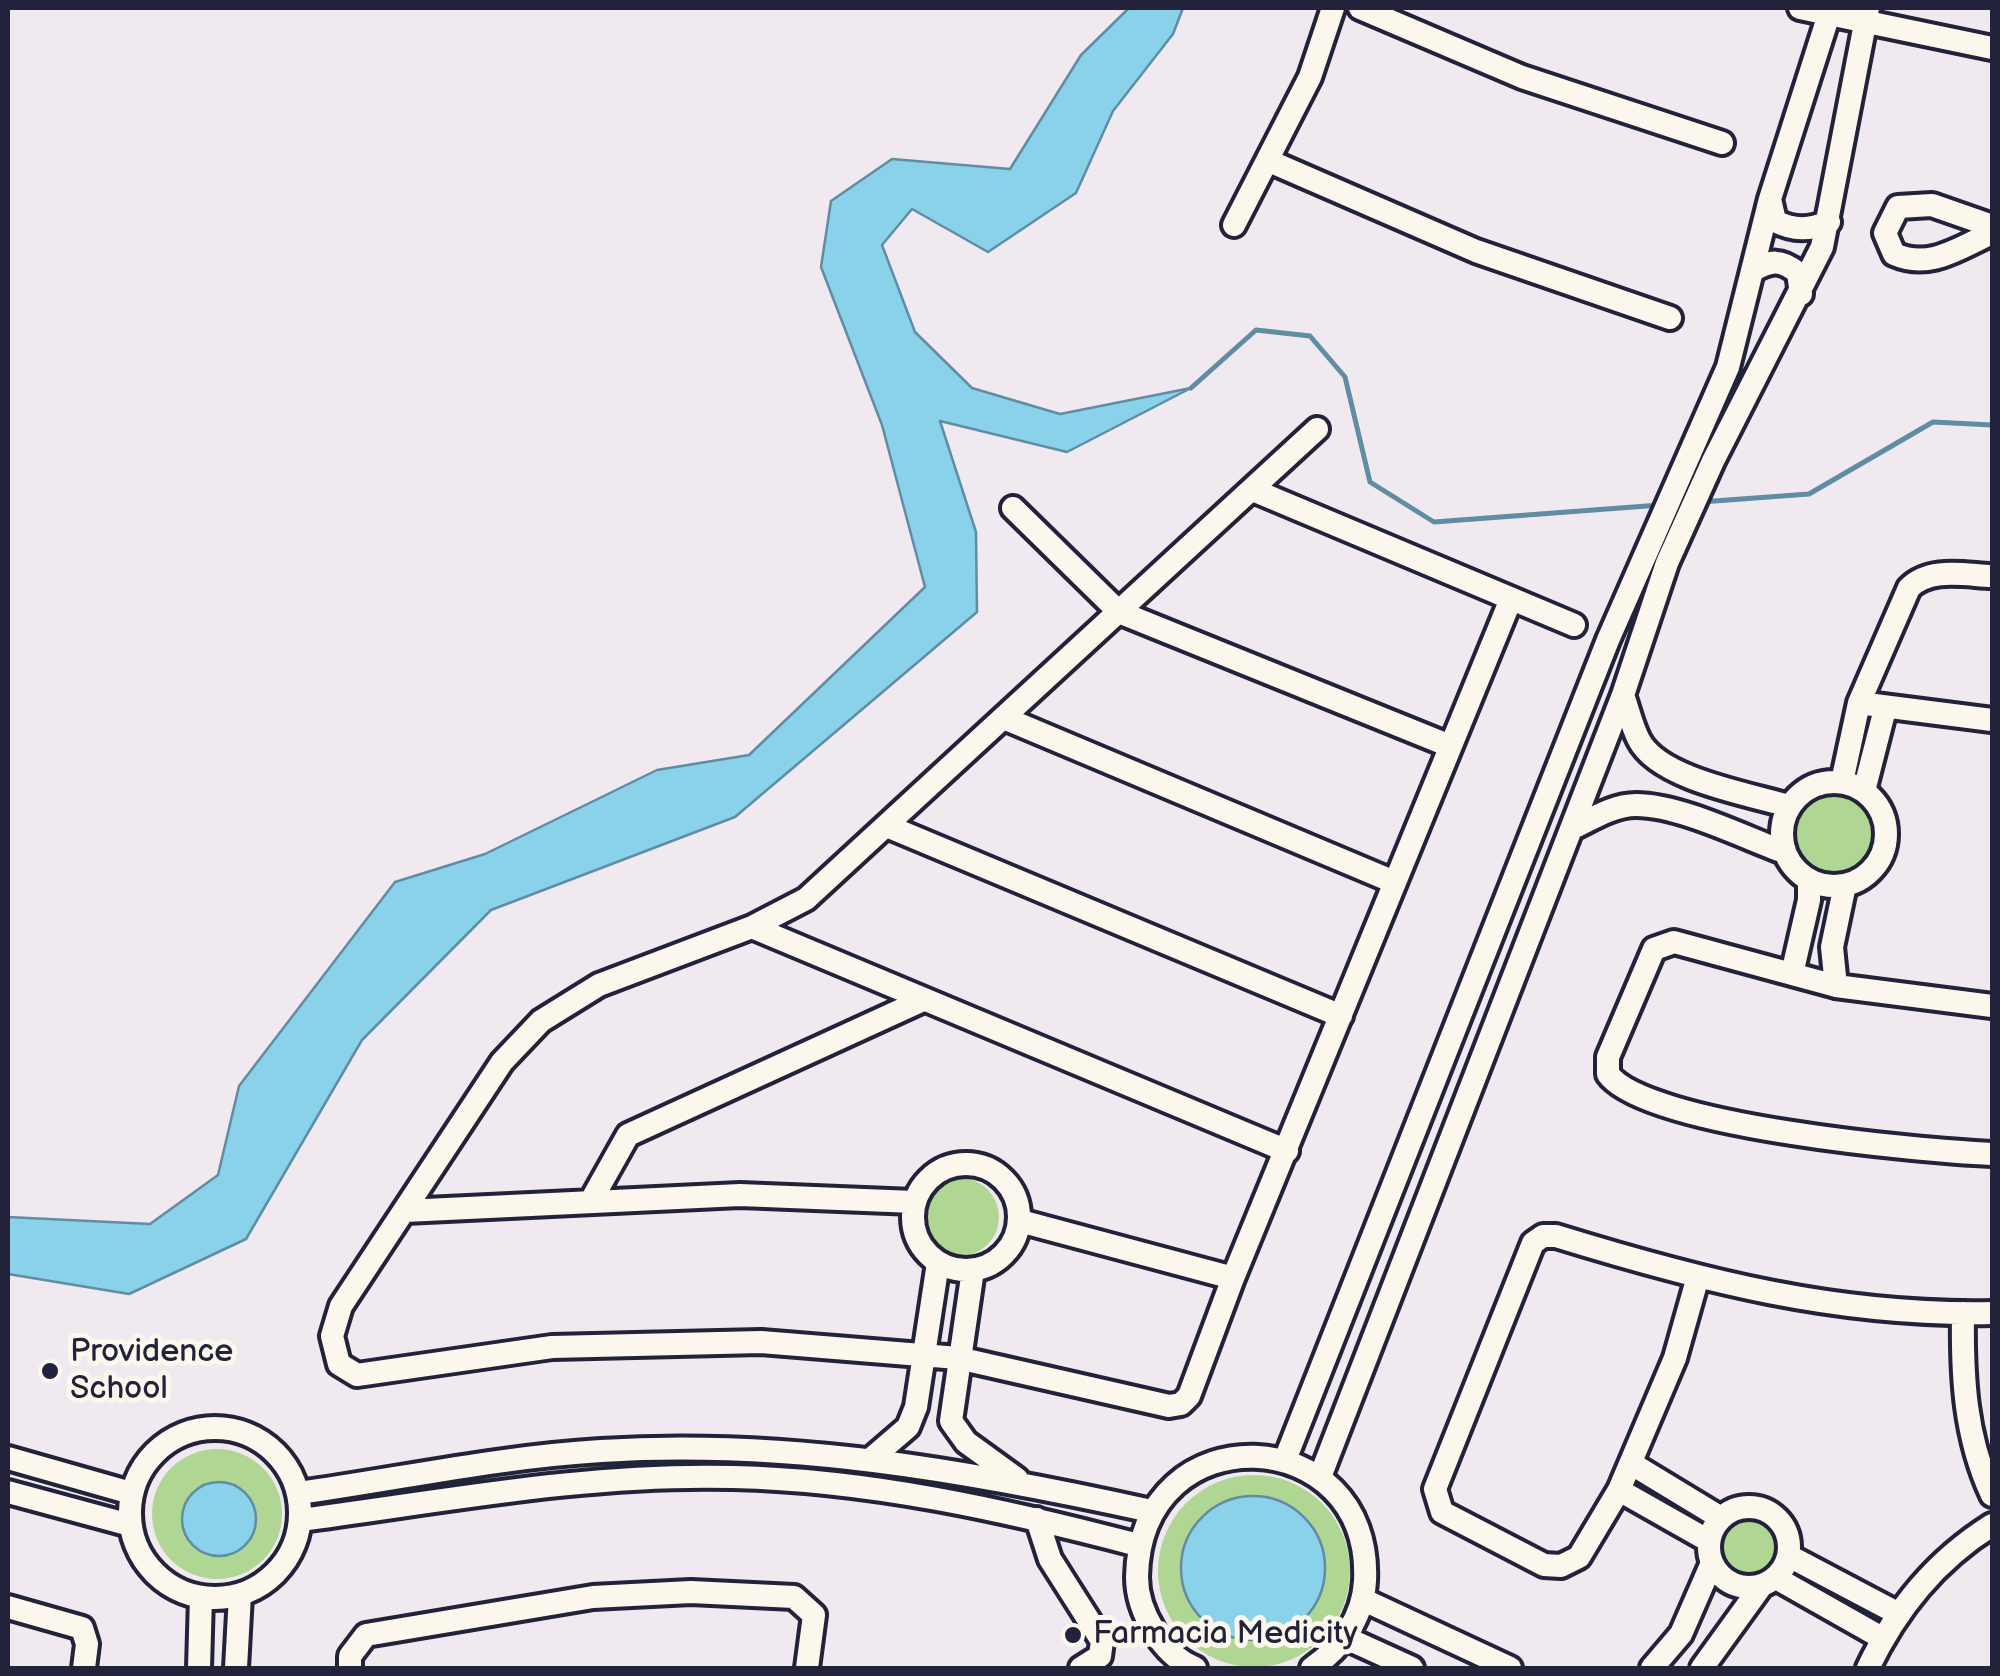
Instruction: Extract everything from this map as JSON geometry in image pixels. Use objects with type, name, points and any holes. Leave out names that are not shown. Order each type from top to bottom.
[{"type":"street","points":[[1234,226],[1310,77],[1332,8]]},
{"type":"street","points":[[1360,8],[1522,77],[1722,143]]},
{"type":"street","points":[[1800,8],[1866,15],[1992,48]]},
{"type":"street","points":[[1320,1477],[1624,695],[1657,560],[1691,451],[1728,368],[1770,199],[1830,11]]},
{"type":"street","points":[[1284,1460],[1608,640],[1657,560],[1802,294],[1830,222],[1866,15]]},
{"type":"street","points":[[1804,101],[1846,114]]},
{"type":"street","points":[[1269,160],[1476,251],[1670,318]]},
{"type":"street","points":[[1770,199],[1776,221],[1788,228],[1813,229],[1830,222]]},
{"type":"street","points":[[1752,271],[1768,262],[1784,262],[1798,273],[1802,294]]},
{"type":"street","points":[[1317,429],[806,898],[752,927],[599,985],[542,1020],[502,1062],[341,1306],[332,1336],[339,1364],[357,1375],[552,1347],[760,1342],[958,1358],[1168,1406],[1181,1404],[1189,1396],[1233,1278],[1511,599]]},
{"type":"street","points":[[1253,490],[1574,625]]},
{"type":"street","points":[[1013,508],[1118,612],[1450,746]]},
{"type":"street","points":[[1853,786],[1859,703],[1909,588],[1920,577],[1992,576]]},
{"type":"street","points":[[1624,695],[1639,742],[1655,759],[1683,774],[1789,806]]},
{"type":"street","points":[[1859,703],[1992,720]]},
{"type":"street","points":[[1853,786],[1886,709]]},
{"type":"street","points":[[1004,718],[1394,882]]},
{"type":"street","points":[[1812,786],[1853,786],[1878,805],[1886,823],[1886,843],[1880,861],[1867,876],[1845,886],[1809,880],[1794,868],[1784,852],[1781,836],[1789,806],[1812,786]]},
{"type":"street","points":[[1572,829],[1611,810],[1636,805],[1663,809],[1784,852]]},
{"type":"street","points":[[886,826],[1342,1016]]},
{"type":"street","points":[[1792,974],[1809,900],[1809,880]]},
{"type":"street","points":[[1836,986],[1832,947],[1845,886]]},
{"type":"street","points":[[752,927],[1287,1150]]},
{"type":"street","points":[[1992,1006],[1836,986],[1674,942],[1662,943],[1654,949],[1608,1057],[1608,1074],[1631,1095],[1808,1138],[1992,1154]]},
{"type":"street","points":[[592,1199],[628,1135],[923,1000]]},
{"type":"street","points":[[966,1164],[999,1175],[1011,1188],[1020,1221],[1005,1254],[973,1270],[938,1263],[916,1236],[914,1202],[934,1174],[966,1164]]},
{"type":"street","points":[[405,1210],[740,1195],[914,1202]]},
{"type":"street","points":[[1020,1221],[1233,1278]]},
{"type":"street","points":[[1697,1280],[1675,1358],[1632,1464],[1579,1557],[1561,1566],[1544,1565],[1442,1512],[1435,1490],[1533,1243],[1542,1236],[1556,1236],[1697,1280],[1838,1306],[1992,1313]]},
{"type":"street","points":[[872,1458],[908,1427],[938,1263]]},
{"type":"street","points":[[973,1270],[951,1421],[956,1432],[1022,1482]]},
{"type":"street","points":[[1963,1313],[1962,1381],[1977,1462],[1992,1495]]},
{"type":"street","points":[[215,1427],[243,1432],[268,1445],[288,1466],[299,1492],[301,1520],[295,1545],[282,1567],[264,1584],[240,1595],[200,1597],[175,1588],[154,1572],[138,1551],[130,1525],[131,1492],[142,1466],[162,1445],[186,1432],[215,1427]]},
{"type":"street","points":[[299,1492],[598,1451],[733,1448],[872,1458],[1022,1482],[1152,1511]]},
{"type":"street","points":[[1188,1667],[1154,1632],[1137,1590],[1138,1545],[1152,1511],[1176,1482],[1209,1462],[1247,1454],[1284,1460],[1320,1477],[1350,1511],[1366,1554],[1364,1600],[1346,1638],[1312,1668]]},
{"type":"street","points":[[8,1458],[131,1492]]},
{"type":"street","points":[[1632,1464],[1721,1518]]},
{"type":"street","points":[[301,1520],[601,1480],[732,1477],[864,1486],[1037,1519],[1138,1545]]},
{"type":"street","points":[[1619,1490],[1710,1552],[1738,1586],[1769,1582],[1882,1638]]},
{"type":"street","points":[[8,1492],[130,1525]]},
{"type":"street","points":[[1652,1668],[1687,1624],[1721,1518],[1744,1507],[1770,1512],[1786,1531],[1788,1556],[1702,1668]]},
{"type":"street","points":[[1037,1519],[1050,1559],[1102,1642],[1100,1656],[1081,1668]]},
{"type":"street","points":[[1868,1668],[1882,1638],[1925,1578],[1992,1525]]},
{"type":"street","points":[[1788,1556],[1898,1613]]},
{"type":"street","points":[[350,1668],[350,1656],[366,1635],[593,1597],[691,1592],[794,1597],[814,1614],[807,1668]]},
{"type":"street","points":[[236,1668],[240,1595]]},
{"type":"street","points":[[199,1668],[200,1597]]},
{"type":"street","points":[[1364,1600],[1510,1668]]},
{"type":"street","points":[[8,1607],[82,1628],[87,1644],[84,1668]]},
{"type":"street","points":[[1346,1638],[1412,1668]]},
{"type":"green space","points":[[1832,796],[1848,799],[1861,808],[1870,821],[1870,853],[1861,866],[1848,875],[1832,878],[1816,875],[1803,866],[1794,853],[1791,837],[1794,821],[1803,808],[1816,799]]},
{"type":"green space","points":[[952,1178],[968,1178],[993,1195],[999,1217],[993,1239],[982,1250],[968,1256],[952,1256],[927,1239],[921,1225],[921,1209],[938,1184]]},
{"type":"green space","points":[[217,1449],[242,1454],[263,1468],[277,1489],[282,1514],[277,1539],[263,1560],[242,1574],[217,1579],[192,1574],[171,1560],[157,1539],[152,1514],[157,1489],[171,1468],[192,1454]]},
{"type":"green space","points":[[1254,1475],[1291,1482],[1322,1503],[1343,1534],[1350,1571],[1343,1608],[1322,1639],[1291,1660],[1254,1667],[1217,1660],[1186,1639],[1165,1608],[1158,1571],[1165,1534],[1186,1503],[1217,1482]]},
{"type":"green space","points":[[1749,1517],[1770,1525],[1778,1546],[1770,1567],[1749,1575],[1728,1567],[1720,1546],[1728,1525]]},
{"type":"water","points":[[1129,8],[1183,8],[1173,34],[1113,111],[1076,193],[988,252],[912,209],[882,245],[915,332],[972,388],[1060,414],[1191,388],[1067,452],[940,421],[976,532],[977,612],[735,817],[491,910],[362,1040],[246,1239],[129,1294],[8,1274],[8,1217],[150,1224],[218,1175],[239,1086],[395,882],[485,854],[657,770],[749,755],[925,587],[882,425],[821,267],[831,201],[892,159],[1010,169],[1081,55]]},
{"type":"water","points":[[219,1482],[245,1493],[256,1519],[245,1545],[219,1556],[193,1545],[182,1519],[193,1493]]},
{"type":"water","points":[[1253,1496],[1280,1502],[1304,1517],[1319,1541],[1325,1568],[1319,1595],[1304,1619],[1280,1634],[1253,1640],[1226,1634],[1202,1619],[1187,1595],[1181,1568],[1187,1541],[1202,1517],[1226,1502]]},
{"type":"waterway","points":[[1191,388],[1256,330],[1310,336],[1345,377],[1370,482],[1434,522],[1660,505]]},
{"type":"waterway","points":[[1701,502],[1809,494],[1933,422],[1992,425]]},
{"type":"place","name":"Providence School","points":[[50,1371]]},
{"type":"place","name":"Farmacia Medicity","points":[[1073,1635]]}]
